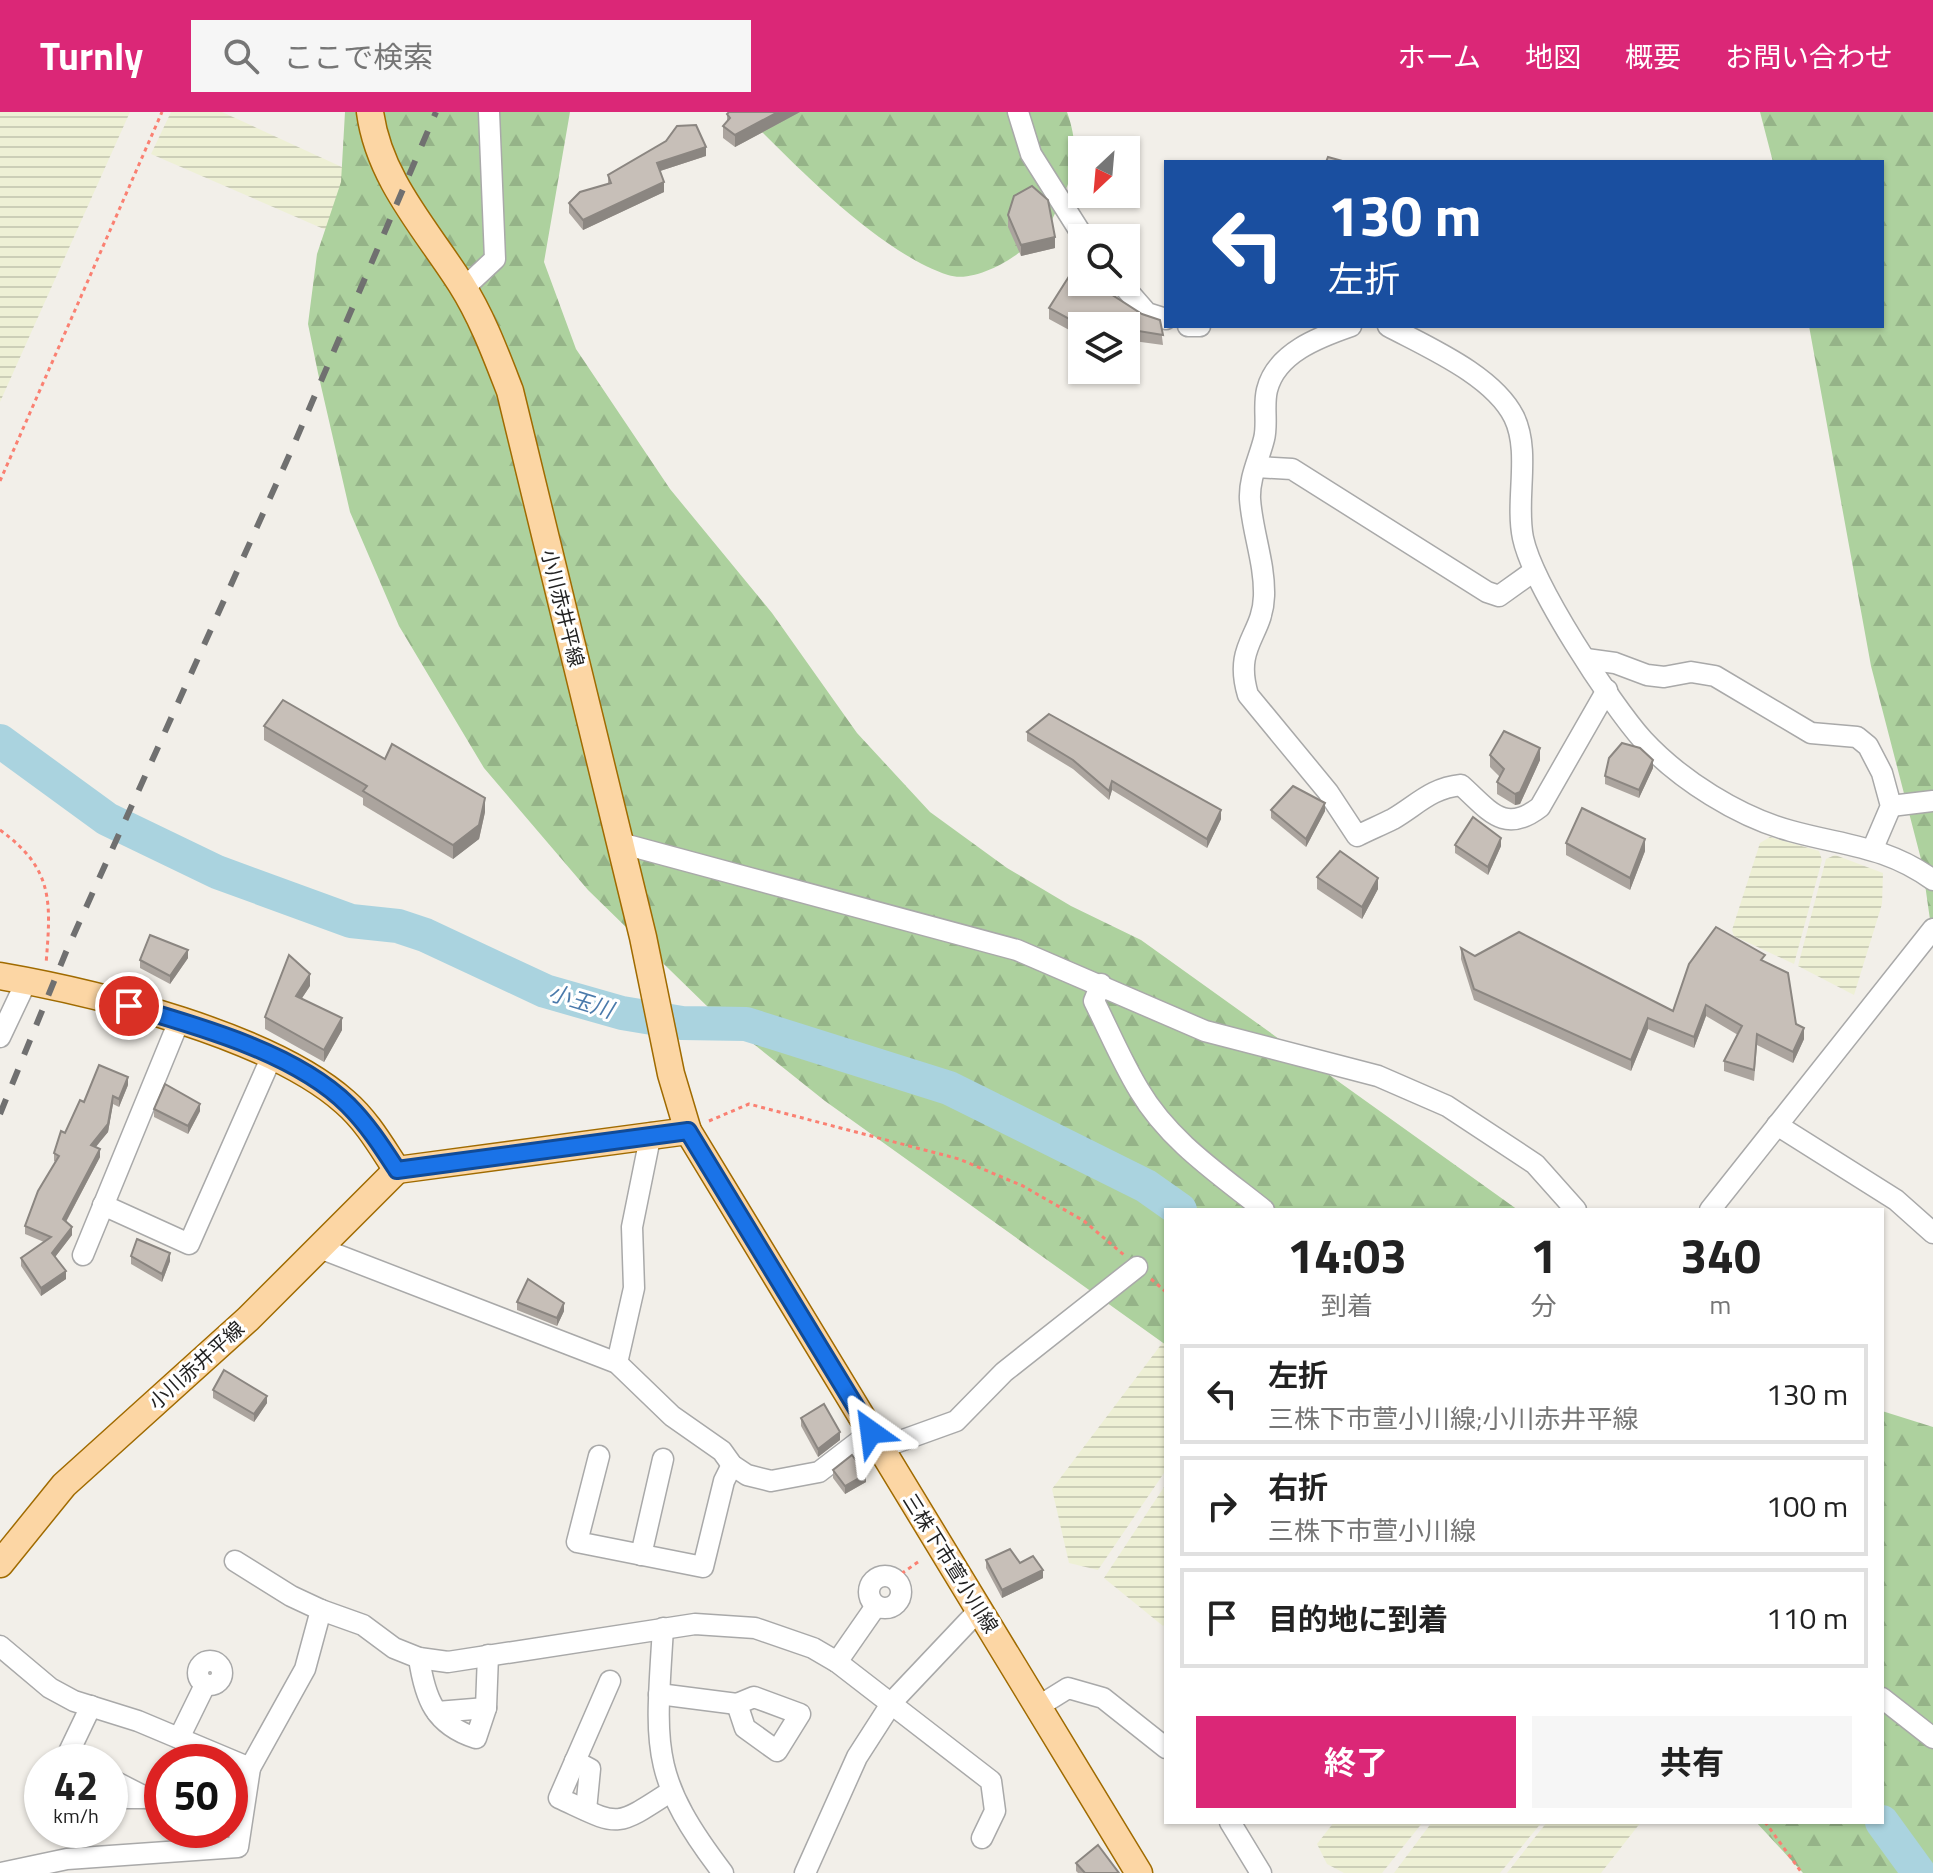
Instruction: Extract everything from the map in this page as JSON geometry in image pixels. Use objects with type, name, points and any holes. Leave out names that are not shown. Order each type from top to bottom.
[{"type":"main road","name":"小川赤井平線","points":[[370,112],[374,138],[387,172],[464,288],[494,348],[510,391],[643,937],[671,1074],[688,1131]]},
{"type":"main road","points":[[0,976],[34,982],[179,1021],[272,1056],[312,1077],[346,1103],[371,1131],[397,1170],[651,1133],[688,1131]]},
{"type":"main road","name":"三株下市萱小川線","points":[[688,1131],[1139,1873]]},
{"type":"main road","name":"小川赤井平線","points":[[0,1564],[64,1485],[248,1319],[397,1170]]},
{"type":"street","points":[[464,288],[495,259],[489,112]]},
{"type":"street","points":[[1018,112],[1031,154],[1075,224]]},
{"type":"street","points":[[1132,296],[1147,313],[1164,318]]},
{"type":"street","points":[[1345,328],[1313,339],[1275,373],[1267,391],[1265,437],[1250,502],[1264,599],[1244,650],[1243,679],[1248,695],[1328,792],[1357,836],[1394,818],[1428,793],[1450,786],[1461,785],[1492,813],[1507,821],[1524,819],[1540,807],[1607,690]]},
{"type":"street","points":[[1392,328],[1458,364],[1488,387],[1514,418],[1521,449],[1523,538],[1534,571],[1586,659],[1642,739],[1677,771],[1756,819],[1791,831],[1873,848],[1906,860],[1933,880]]},
{"type":"street","points":[[1256,467],[1292,469],[1487,592],[1499,596],[1534,571]]},
{"type":"street","points":[[1586,659],[1615,663],[1647,675],[1664,677],[1691,672],[1715,676],[1811,733],[1857,737],[1868,746],[1882,773],[1891,806],[1873,848]]},
{"type":"street","points":[[1891,806],[1933,801]]},
{"type":"street","points":[[620,843],[1017,950],[1205,1031],[1378,1076],[1447,1106],[1535,1164],[1574,1208]]},
{"type":"street","points":[[1712,1208],[1933,929]]},
{"type":"street","points":[[0,1037],[34,982]]},
{"type":"street","points":[[1101,984],[1094,1001],[1144,1097],[1193,1154],[1261,1208]]},
{"type":"street","points":[[83,1255],[179,1021]]},
{"type":"street","points":[[103,1205],[189,1244],[272,1056]]},
{"type":"street","points":[[1777,1125],[1896,1200],[1933,1233]]},
{"type":"street","points":[[617,1363],[634,1288],[632,1227],[651,1133]]},
{"type":"street","points":[[317,1247],[617,1363],[672,1416],[722,1451],[732,1465],[747,1475],[771,1481],[819,1472],[876,1440],[956,1421],[1004,1372],[1137,1267]]},
{"type":"street","points":[[599,1456],[577,1542],[703,1567],[724,1481],[732,1465]]},
{"type":"street","points":[[641,1555],[663,1459]]},
{"type":"street","points":[[235,1561],[321,1610],[363,1625],[394,1648],[419,1658],[448,1662],[663,1628],[710,1624],[755,1628],[813,1648],[893,1701],[991,1781],[995,1811],[982,1838]]},
{"type":"street","points":[[837,1662],[876,1606],[893,1607],[901,1599],[901,1587],[895,1578]]},
{"type":"street","points":[[805,1873],[821,1844],[857,1757],[893,1701],[980,1609]]},
{"type":"street","points":[[1,1873],[67,1859],[238,1847],[250,1768],[305,1669],[321,1610]]},
{"type":"street","points":[[663,1628],[656,1736],[670,1792],[692,1833],[723,1873]]},
{"type":"street","points":[[0,1646],[50,1688],[250,1768]]},
{"type":"street","points":[[419,1658],[424,1690],[437,1712],[453,1731],[476,1738],[486,1708],[488,1655]]},
{"type":"street","points":[[610,1681],[575,1761],[590,1769],[586,1810],[606,1819],[627,1820],[670,1792]]},
{"type":"street","points":[[179,1738],[205,1685]]},
{"type":"street","points":[[1039,1706],[1068,1688],[1090,1692],[1164,1747]]},
{"type":"street","points":[[659,1694],[737,1704]]},
{"type":"street","points":[[1884,1700],[1933,1738]]},
{"type":"street","points":[[76,1744],[91,1706]]},
{"type":"street","points":[[437,1712],[486,1708]]},
{"type":"street","points":[[1231,1824],[1261,1873]]},
{"type":"path","points":[[0,481],[162,112]]},
{"type":"path","points":[[0,830],[18,843],[44,876],[48,892],[46,962],[34,982]]},
{"type":"path","points":[[688,1131],[749,1104],[959,1159],[1023,1186],[1084,1221],[1164,1290]]},
{"type":"path","points":[[895,1578],[942,1549]]},
{"type":"path","points":[[1766,1824],[1802,1873]]},
{"type":"green space","points":[[0,112],[130,112],[0,402]]},
{"type":"green space","points":[[171,112],[222,112],[344,168],[356,243],[151,154]]},
{"type":"green space","points":[[345,112],[570,112],[544,262],[576,349],[670,489],[772,613],[857,733],[930,812],[1007,868],[1071,906],[1141,940],[1515,1208],[1164,1208],[1164,1344],[825,1101],[711,1010],[588,890],[484,768],[399,626],[350,512],[308,324],[317,254],[341,182]]},
{"type":"green space","points":[[742,112],[1067,112],[1072,128],[1073,136],[1068,136],[1068,183],[1048,227],[1016,255],[993,268],[965,277],[948,275],[921,264],[894,247],[812,180]]},
{"type":"green space","points":[[1760,112],[1933,112],[1933,941],[1922,863],[1871,666],[1809,328],[1884,328],[1884,160],[1772,160]]},
{"type":"green space","points":[[1770,837],[1819,851],[1822,860],[1794,964],[1734,936],[1732,930],[1760,843]]},
{"type":"green space","points":[[1835,855],[1883,873],[1882,904],[1854,995],[1798,966],[1826,859]]},
{"type":"green space","points":[[1164,1341],[1164,1473],[1098,1570],[1069,1563],[1052,1489]]},
{"type":"green space","points":[[1884,1412],[1933,1427],[1933,1873],[1803,1873],[1758,1824],[1884,1824]]},
{"type":"green space","points":[[1164,1487],[1163,1626],[1104,1578]]},
{"type":"green space","points":[[1332,1824],[1421,1824],[1382,1873],[1344,1873],[1327,1864],[1317,1844]]},
{"type":"green space","points":[[1431,1824],[1540,1824],[1500,1873],[1394,1873]]},
{"type":"green space","points":[[1545,1824],[1639,1824],[1601,1873],[1507,1873]]},
{"type":"building","points":[[729,112],[778,112],[735,135],[723,126],[730,118]]},
{"type":"building","points":[[696,125],[706,147],[657,163],[664,182],[583,220],[569,203],[580,192],[611,183],[608,175],[666,141],[677,126]]},
{"type":"building","points":[[1032,186],[1048,200],[1055,237],[1021,245],[1008,215],[1014,196]]},
{"type":"building","points":[[1068,278],[1068,296],[1114,296],[1139,312],[1068,312],[1068,318],[1049,308]]},
{"type":"building","points":[[1140,313],[1160,320],[1163,335],[1140,331]]},
{"type":"building","points":[[283,700],[385,759],[392,744],[485,798],[479,825],[453,845],[363,791],[367,786],[264,726]]},
{"type":"building","points":[[1049,714],[1221,810],[1207,839],[1112,781],[1109,791],[1073,760],[1027,732]]},
{"type":"building","points":[[1504,731],[1540,748],[1520,792],[1515,794],[1497,782],[1504,769],[1490,755]]},
{"type":"building","points":[[1622,743],[1640,748],[1653,760],[1639,790],[1605,776],[1609,758]]},
{"type":"building","points":[[1293,786],[1325,803],[1306,839],[1271,810]]},
{"type":"building","points":[[1582,808],[1645,839],[1630,878],[1566,843]]},
{"type":"building","points":[[1473,817],[1501,838],[1488,867],[1455,845]]},
{"type":"building","points":[[1340,851],[1378,878],[1362,907],[1317,877]]},
{"type":"building","points":[[1716,927],[1765,955],[1761,960],[1788,973],[1796,1024],[1804,1028],[1793,1052],[1757,1034],[1754,1070],[1724,1061],[1742,1026],[1706,1005],[1694,1037],[1648,1018],[1631,1060],[1474,989],[1461,948],[1475,956],[1519,932],[1673,1011],[1689,964]]},
{"type":"building","points":[[150,935],[188,950],[170,976],[140,960]]},
{"type":"building","points":[[289,955],[310,974],[296,996],[342,1018],[324,1050],[265,1017]]},
{"type":"building","points":[[99,1065],[128,1077],[119,1099],[113,1096],[108,1124],[91,1145],[100,1149],[63,1219],[72,1227],[52,1253],[66,1271],[41,1288],[21,1258],[51,1237],[25,1226],[38,1191],[59,1156],[54,1153],[61,1131],[65,1133],[80,1100],[84,1102]]},
{"type":"building","points":[[165,1084],[200,1104],[188,1126],[154,1109]]},
{"type":"building","points":[[137,1239],[170,1253],[162,1274],[131,1256]]},
{"type":"building","points":[[528,1279],[564,1303],[557,1318],[517,1302]]},
{"type":"building","points":[[224,1370],[267,1396],[254,1414],[213,1390]]},
{"type":"building","points":[[824,1404],[840,1432],[818,1449],[801,1418]]},
{"type":"building","points":[[852,1455],[866,1474],[845,1486],[833,1470]]},
{"type":"building","points":[[1010,1549],[1020,1563],[1033,1556],[1043,1570],[1002,1590],[986,1560]]},
{"type":"building","points":[[1098,1845],[1119,1873],[1085,1873],[1076,1863]]},
{"type":"waterway","name":"小玉川","points":[[0,741],[107,819],[217,872],[351,921],[398,926],[425,935],[545,991],[622,1013],[682,1023],[746,1024],[949,1088],[1146,1186],[1177,1208]]},
{"type":"waterway","name":"小玉川","points":[[1883,1824],[1919,1873]]},
{"type":"railway","points":[[0,1114],[66,952],[292,449],[436,112]]},
{"type":"route","points":[[129,1006],[272,1056],[312,1077],[346,1103],[371,1131],[397,1170],[651,1133],[688,1131],[871,1432]]}]
